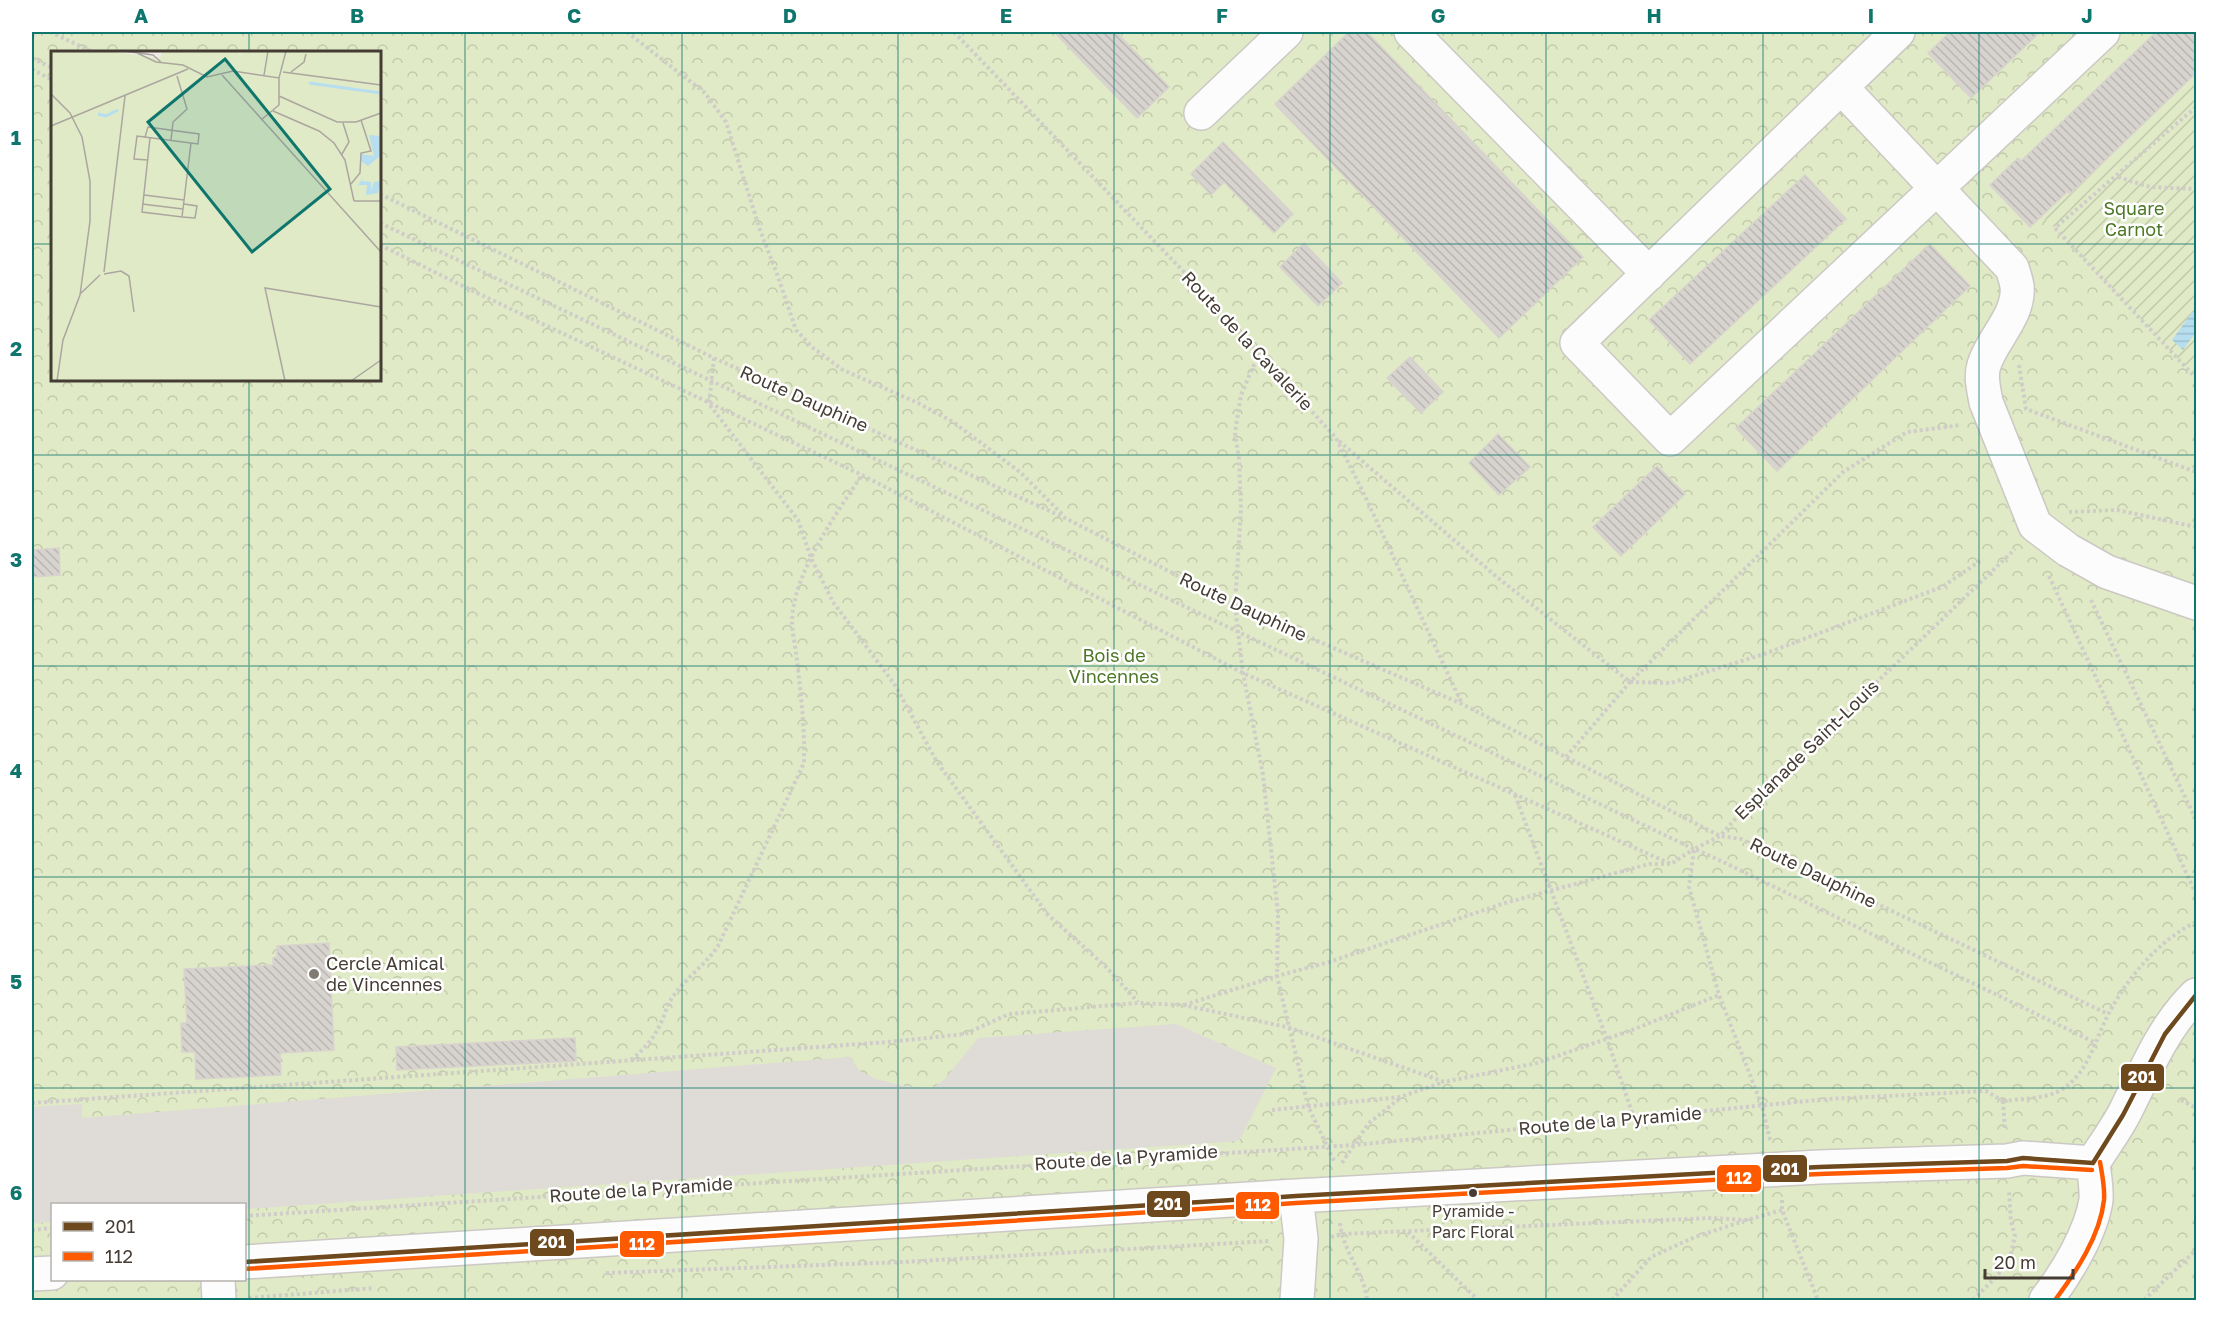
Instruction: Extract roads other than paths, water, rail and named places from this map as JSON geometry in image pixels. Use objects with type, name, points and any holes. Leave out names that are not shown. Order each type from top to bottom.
[{"type":"street","points":[[1201,113],[1286,32]]},
{"type":"street","points":[[1412,32],[1648,274]]},
{"type":"street","points":[[1898,32],[1577,343],[1670,439],[2103,32]]},
{"type":"street","points":[[1841,87],[2012,268],[2017,288],[2012,313],[1996,338],[1983,366],[1982,385],[1986,402],[2035,525],[2068,550],[2107,572],[2196,603]]},
{"type":"street","points":[[2046,1300],[2072,1264],[2086,1230],[2096,1200],[2093,1163],[2126,1110],[2156,1049],[2172,1023],[2196,995]]},
{"type":"street","points":[[246,1262],[1296,1196],[2021,1158],[2093,1163]]},
{"type":"street","points":[[1296,1196],[1301,1239],[1297,1300]]},
{"type":"street","points":[[32,1274],[51,1273]]},
{"type":"street","points":[[218,1281],[219,1300]]},
{"type":"water","points":[[2196,307],[2196,332],[2183,350],[2172,340]]},
{"type":"place","name":"Cercle Amical de Vincennes","points":[[314,974]]},
{"type":"place","name":"Pyramide - Parc Floral","points":[[1473,1193]]},
{"type":"park label","name":"Square Carnot","points":[[2134,219]]},
{"type":"park label","name":"Bois de Vincennes","points":[[1114,666]]}]
